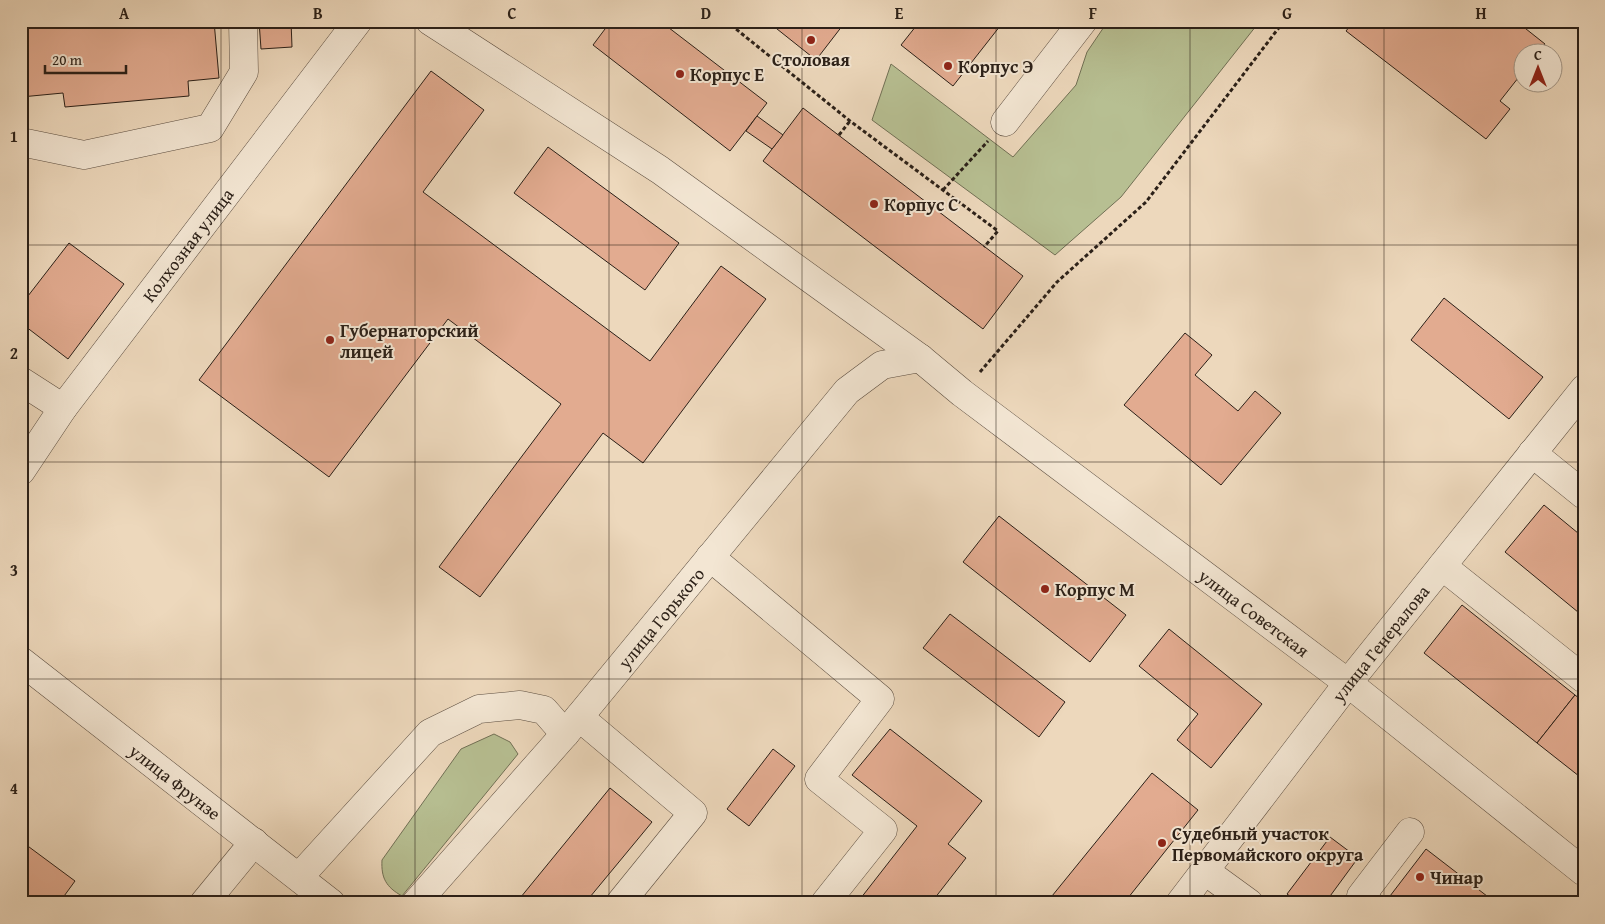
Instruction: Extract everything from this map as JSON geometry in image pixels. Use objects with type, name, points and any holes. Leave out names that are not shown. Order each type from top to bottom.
[{"type":"street","points":[[21,142],[84,155],[210,128],[244,72],[243,21]]},
{"type":"street","name":"Колхозная улица","points":[[21,470],[63,408],[358,21]]},
{"type":"street","name":"улица Советская","points":[[430,21],[660,170],[920,358],[962,393],[1348,684],[1584,872]]},
{"type":"street","points":[[1005,122],[1083,21]]},
{"type":"street","name":"улица Горького","points":[[416,903],[572,726],[847,391],[882,364],[920,358]]},
{"type":"street","points":[[21,381],[63,408]]},
{"type":"street","name":"улица Генералова","points":[[1180,903],[1348,684],[1584,389]]},
{"type":"street","points":[[1532,453],[1584,495]]},
{"type":"street","points":[[710,557],[880,699],[819,779],[883,830],[824,903]]},
{"type":"street","points":[[1442,566],[1584,679]]},
{"type":"street","name":"улица Фрунзе","points":[[21,661],[331,903]]},
{"type":"street","points":[[299,877],[430,733],[479,709],[520,705],[544,710],[572,726],[693,813],[620,903]]},
{"type":"street","points":[[1362,901],[1410,832]]},
{"type":"street","points":[[204,903],[254,842]]},
{"type":"street","points":[[1205,871],[1249,903]]},
{"type":"path","points":[[726,21],[850,121],[998,231],[984,247]]},
{"type":"path","points":[[962,393],[1057,282],[1146,202],[1284,21]]},
{"type":"path","points":[[839,135],[850,121]]},
{"type":"path","points":[[943,190],[1005,122]]},
{"type":"green space","points":[[1108,21],[1260,21],[1121,197],[1055,255],[872,120],[891,64],[1013,157],[1076,85],[1087,52]]},
{"type":"green space","points":[[494,734],[510,742],[518,754],[402,896],[388,885],[382,872],[382,860],[461,749]]},
{"type":"building","points":[[21,21],[214,21],[219,78],[188,81],[189,96],[65,107],[63,93],[21,97]]},
{"type":"building","points":[[259,21],[291,21],[292,47],[261,49]]},
{"type":"building","name":"Корпус Е","points":[[611,21],[660,21],[767,103],[730,151],[593,45]]},
{"type":"building","name":"Столовая","points":[[767,21],[846,21],[816,60]]},
{"type":"building","name":"Корпус Э","points":[[920,21],[1004,21],[953,86],[901,45]]},
{"type":"building","points":[[1354,21],[1496,21],[1498,23],[1500,21],[1516,21],[1542,42],[1512,42],[1512,86],[1500,101],[1510,109],[1486,139],[1346,31]]},
{"type":"building","name":"Губернаторский лицей","points":[[431,71],[484,110],[423,192],[650,361],[721,266],[766,299],[643,463],[603,433],[480,597],[439,567],[561,404],[448,319],[329,477],[199,380]]},
{"type":"building","name":"Корпус С","points":[[803,108],[1023,276],[983,329],[763,161]]},
{"type":"building","points":[[757,116],[783,135],[772,149],[746,131]]},
{"type":"building","points":[[548,147],[679,243],[645,290],[514,193]]},
{"type":"building","points":[[69,243],[124,284],[68,359],[21,323],[21,305]]},
{"type":"building","points":[[1444,298],[1543,377],[1509,419],[1411,340]]},
{"type":"building","points":[[1185,333],[1212,355],[1195,375],[1238,411],[1255,391],[1281,413],[1221,485],[1124,405]]},
{"type":"building","points":[[1544,505],[1584,538],[1584,617],[1505,552]]},
{"type":"building","name":"Корпус M","points":[[999,516],[1126,615],[1090,662],[963,562]]},
{"type":"building","points":[[1462,605],[1575,695],[1537,743],[1424,653]]},
{"type":"building","points":[[950,614],[1065,702],[1039,737],[923,648]]},
{"type":"building","points":[[1169,629],[1262,704],[1211,768],[1177,740],[1198,714],[1139,666]]},
{"type":"building","points":[[1575,695],[1584,702],[1584,780],[1537,743]]},
{"type":"building","points":[[890,729],[982,801],[948,844],[966,858],[931,903],[857,903],[917,826],[852,775]]},
{"type":"building","points":[[773,749],[795,766],[749,826],[727,809]]},
{"type":"building","points":[[1152,773],[1198,810],[1124,903],[1059,903],[1052,896]]},
{"type":"building","points":[[610,788],[652,822],[585,903],[516,903]]},
{"type":"building","points":[[1330,837],[1358,858],[1325,903],[1299,903],[1287,894]]},
{"type":"building","points":[[21,841],[75,881],[59,903],[21,903]]},
{"type":"building","points":[[1426,849],[1496,903],[1399,903],[1390,896]]},
{"type":"place","name":"Столовая","points":[[811,40]]},
{"type":"place","name":"Корпус Э","points":[[948,66]]},
{"type":"place","name":"Корпус Е","points":[[680,74]]},
{"type":"place","name":"Корпус С","points":[[874,204]]},
{"type":"place","name":"Губернаторский лицей","points":[[330,340]]},
{"type":"place","name":"Корпус M","points":[[1045,589]]},
{"type":"place","name":"Судебный участок Первомайского округа","points":[[1162,843]]},
{"type":"place","name":"Чинар","points":[[1420,877]]}]
